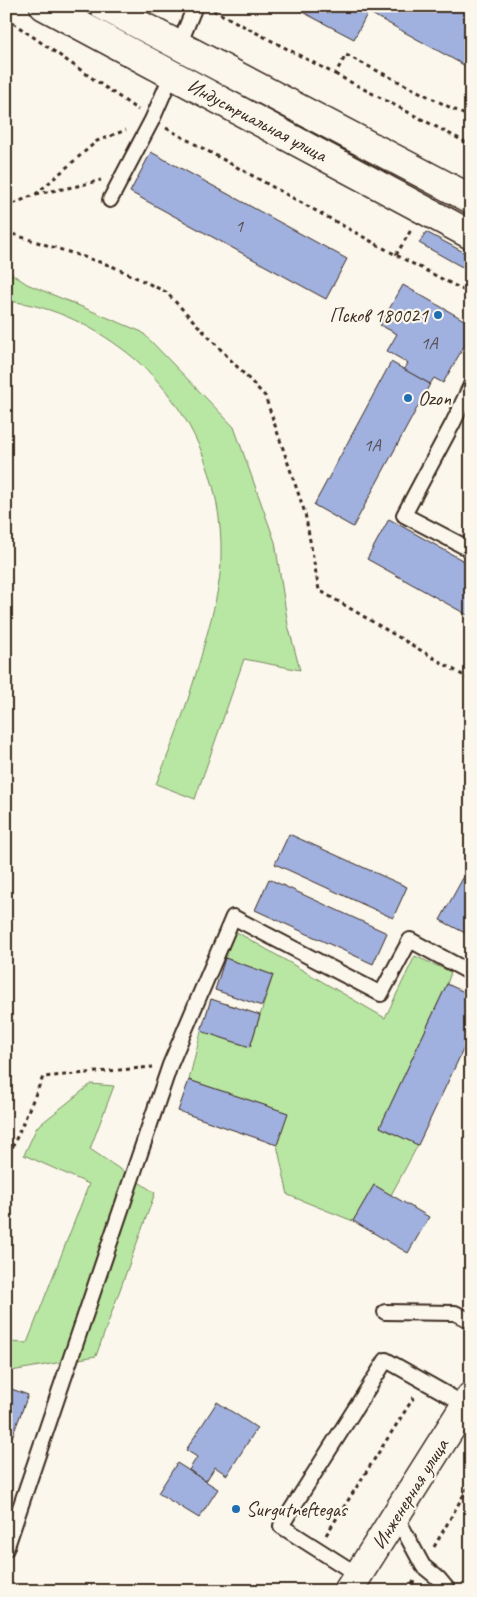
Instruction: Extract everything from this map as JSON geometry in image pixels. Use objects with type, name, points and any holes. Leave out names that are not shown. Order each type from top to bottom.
[{"type":"street","name":"Индустриальная улица","points":[[44,6],[471,235]]},
{"type":"street","name":"Индустриальная улица","points":[[104,6],[471,200]]},
{"type":"street","name":"Инженерная улица","points":[[353,1583],[468,1401]]},
{"type":"lane","points":[[179,45],[195,6]]},
{"type":"lane","points":[[110,200],[152,120],[172,74]]},
{"type":"lane","points":[[471,385],[404,515],[471,550]]},
{"type":"lane","points":[[6,1549],[170,1065],[233,917],[381,994],[410,940],[471,973]]},
{"type":"lane","points":[[385,1312],[455,1313],[471,1322]]},
{"type":"lane","points":[[353,1583],[316,1550],[281,1526],[386,1360],[424,1382],[468,1401]]},
{"type":"lane","points":[[396,1516],[423,1566],[439,1579],[449,1591]]},
{"type":"path","points":[[206,6],[471,145]]},
{"type":"path","points":[[6,18],[152,120],[396,255],[471,294]]},
{"type":"path","points":[[335,74],[346,54],[471,118]]},
{"type":"path","points":[[36,194],[97,141],[152,120]]},
{"type":"path","points":[[6,207],[36,194],[123,174]]},
{"type":"path","points":[[6,232],[112,266],[166,292],[264,396],[305,513],[319,590],[471,680]]},
{"type":"path","points":[[6,1162],[43,1077],[170,1065]]},
{"type":"path","points":[[316,1550],[424,1382]]},
{"type":"path","points":[[408,1591],[471,1482]]},
{"type":"green space","points":[[6,270],[27,284],[142,332],[234,427],[275,542],[288,625],[300,670],[244,659],[195,799],[156,784],[190,694],[209,628],[218,588],[221,567],[220,529],[210,474],[188,423],[173,400],[155,378],[121,348],[75,320],[24,303],[6,301]]},
{"type":"green space","points":[[235,931],[385,1018],[415,956],[451,972],[380,1127],[418,1145],[391,1195],[374,1185],[353,1221],[288,1195],[277,1145],[287,1113],[189,1080],[201,1031],[250,1047],[273,975],[225,958]]},
{"type":"green space","points":[[91,1084],[114,1086],[90,1149],[155,1193],[96,1356],[6,1372],[6,1342],[27,1343],[89,1184],[24,1155],[37,1127]]},
{"type":"building","points":[[291,6],[457,6],[471,14],[471,69],[368,12],[354,39]]},
{"type":"building","points":[[151,152],[347,259],[326,299],[130,192]]},
{"type":"building","points":[[426,232],[471,256],[471,272],[419,243]]},
{"type":"building","points":[[403,285],[471,324],[471,334],[443,383],[434,378],[430,384],[404,370],[408,363],[387,351],[397,334],[380,325]]},
{"type":"building","points":[[391,362],[430,384],[353,527],[314,505]]},
{"type":"building","points":[[389,519],[471,565],[471,617],[367,559]]},
{"type":"building","points":[[289,834],[407,887],[393,918],[275,864]]},
{"type":"building","points":[[463,878],[471,882],[471,936],[440,920]]},
{"type":"building","points":[[269,879],[387,933],[373,964],[255,910]]},
{"type":"building","points":[[225,958],[273,975],[262,1006],[215,990]]},
{"type":"building","points":[[447,984],[471,995],[471,1033],[418,1145],[380,1127]]},
{"type":"building","points":[[211,999],[260,1015],[250,1047],[201,1031]]},
{"type":"building","points":[[189,1080],[288,1113],[277,1145],[178,1111]]},
{"type":"building","points":[[374,1185],[429,1217],[408,1253],[353,1221]]},
{"type":"building","points":[[6,1387],[28,1395],[6,1453]]},
{"type":"building","points":[[217,1402],[257,1428],[227,1475],[215,1467],[206,1481],[189,1470],[197,1457],[186,1450]]},
{"type":"building","points":[[177,1463],[218,1489],[199,1518],[158,1493]]},
{"type":"place","name":"Псков 180021","points":[[438,315]]},
{"type":"place","name":"Ozon","points":[[408,398]]},
{"type":"place","name":"Surgutneftegas","points":[[236,1509]]}]
